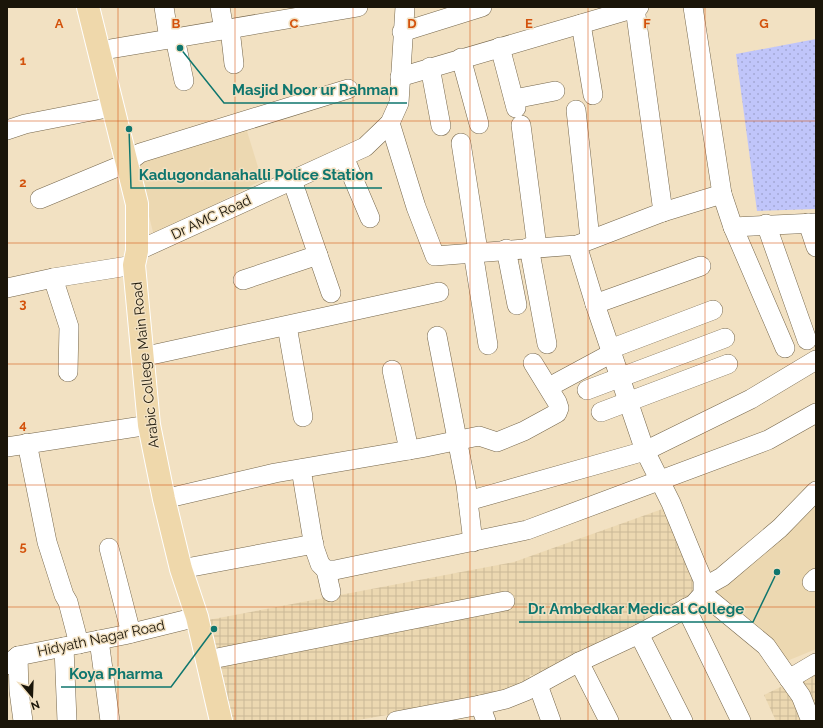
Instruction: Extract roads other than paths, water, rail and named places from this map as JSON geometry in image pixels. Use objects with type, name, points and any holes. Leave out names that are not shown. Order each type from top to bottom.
[{"type":"main road","name":"Arabic College Main Road","points":[[88,7],[137,204],[135,258],[142,357],[149,425],[164,499],[181,569],[197,617],[221,721]]},
{"type":"street","points":[[164,7],[184,81]]},
{"type":"street","points":[[220,7],[234,64]]},
{"type":"street","points":[[98,51],[226,29],[267,14],[358,7]]},
{"type":"street","name":"Dr AMC Road","points":[[7,288],[135,258],[292,180],[365,147],[390,123],[399,103],[402,32],[405,7]]},
{"type":"street","points":[[402,32],[482,7]]},
{"type":"street","points":[[693,7],[722,194],[733,226],[785,348]]},
{"type":"street","points":[[400,77],[637,8],[663,212]]},
{"type":"street","points":[[581,24],[593,94]]},
{"type":"street","points":[[500,47],[517,110],[533,247],[547,344]]},
{"type":"street","points":[[461,58],[479,124]]},
{"type":"street","points":[[430,68],[441,126]]},
{"type":"street","points":[[40,199],[127,163],[140,153],[348,89]]},
{"type":"street","points":[[517,110],[555,91]]},
{"type":"street","points":[[7,130],[25,124],[112,107]]},
{"type":"street","points":[[576,110],[584,242],[595,304],[645,451],[677,517],[704,591],[766,646],[801,696],[811,721]]},
{"type":"street","points":[[390,123],[416,208],[435,256],[584,242],[663,212],[722,194]]},
{"type":"street","points":[[461,143],[488,345]]},
{"type":"street","points":[[344,156],[370,218]]},
{"type":"street","points":[[292,180],[332,293]]},
{"type":"street","points":[[733,226],[812,223],[816,247]]},
{"type":"street","points":[[766,224],[807,340]]},
{"type":"street","points":[[506,249],[516,305]]},
{"type":"street","points":[[243,280],[318,255]]},
{"type":"street","points":[[595,304],[700,266]]},
{"type":"street","points":[[53,278],[69,327],[68,372]]},
{"type":"street","points":[[142,357],[439,292]]},
{"type":"street","points":[[549,387],[611,351],[713,310]]},
{"type":"street","points":[[287,326],[303,417]]},
{"type":"street","points":[[437,336],[458,440],[473,542]]},
{"type":"street","points":[[587,390],[725,338]]},
{"type":"street","points":[[468,501],[645,451],[750,399],[816,360]]},
{"type":"street","points":[[164,499],[302,468],[409,450],[479,436],[497,442],[524,431],[557,413],[559,408],[557,402],[533,363]]},
{"type":"street","points":[[601,412],[728,364]]},
{"type":"street","points":[[392,370],[409,450]]},
{"type":"street","points":[[326,570],[336,570],[527,530],[768,440],[816,413]]},
{"type":"street","points":[[7,447],[149,425]]},
{"type":"street","points":[[27,443],[47,542],[64,595],[68,602],[72,645],[67,721]]},
{"type":"street","points":[[302,468],[314,544],[320,564],[326,570],[331,592]]},
{"type":"street","points":[[396,721],[483,713],[538,686],[579,662],[639,634],[699,600],[704,591],[780,528],[816,491]]},
{"type":"street","points":[[181,569],[314,544]]},
{"type":"street","points":[[109,548],[131,633]]},
{"type":"street","points":[[207,660],[505,601]]},
{"type":"street","points":[[686,608],[740,721]]},
{"type":"street","name":"Hidyath Nagar Road","points":[[13,661],[72,645],[197,617]]},
{"type":"street","points":[[639,634],[683,721]]},
{"type":"street","points":[[99,640],[110,721]]},
{"type":"street","points":[[13,661],[23,721]]},
{"type":"street","points":[[579,662],[609,721]]},
{"type":"street","points":[[789,679],[816,663]]},
{"type":"street","points":[[538,686],[551,721]]},
{"type":"place","name":"Masjid Noor ur Rahman","points":[[180,48]]},
{"type":"place","name":"Kadugondanahalli Police Station","points":[[129,129]]},
{"type":"place","name":"Dr. Ambedkar Medical College","points":[[777,572]]},
{"type":"place","name":"Koya Pharma","points":[[214,629]]}]
